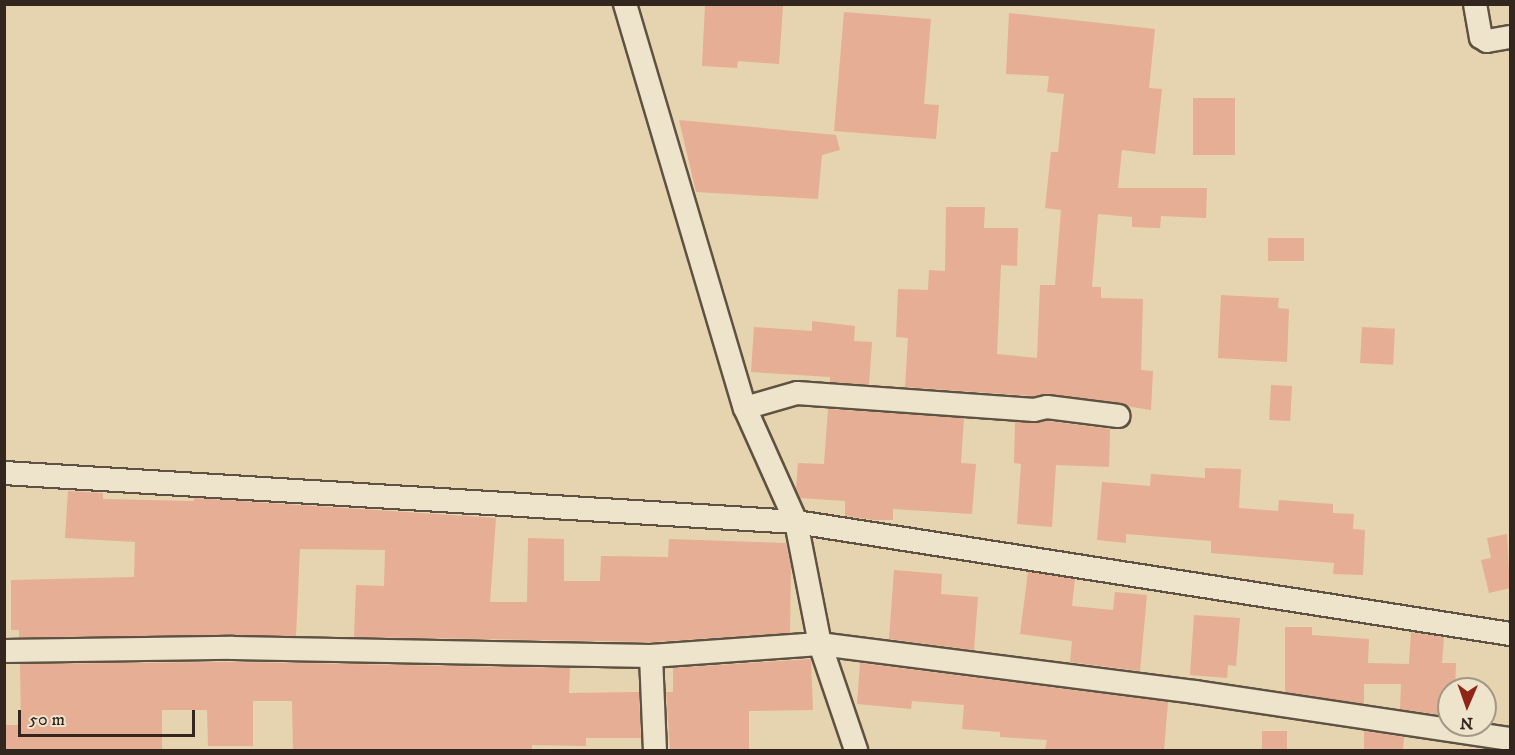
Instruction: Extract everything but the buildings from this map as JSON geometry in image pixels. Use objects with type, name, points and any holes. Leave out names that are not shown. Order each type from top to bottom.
[{"type":"street","points":[[625,4],[745,408],[796,522],[820,644],[856,750]]},
{"type":"street","points":[[1475,4],[1481,37],[1487,41],[1510,37]]},
{"type":"street","points":[[745,408],[797,393],[1034,410],[1047,407],[1118,416]]},
{"type":"street","points":[[4,473],[796,522],[1510,634]]},
{"type":"street","points":[[4,651],[233,648],[651,656],[820,644],[1195,692],[1510,739]]},
{"type":"street","points":[[651,656],[656,750]]}]
